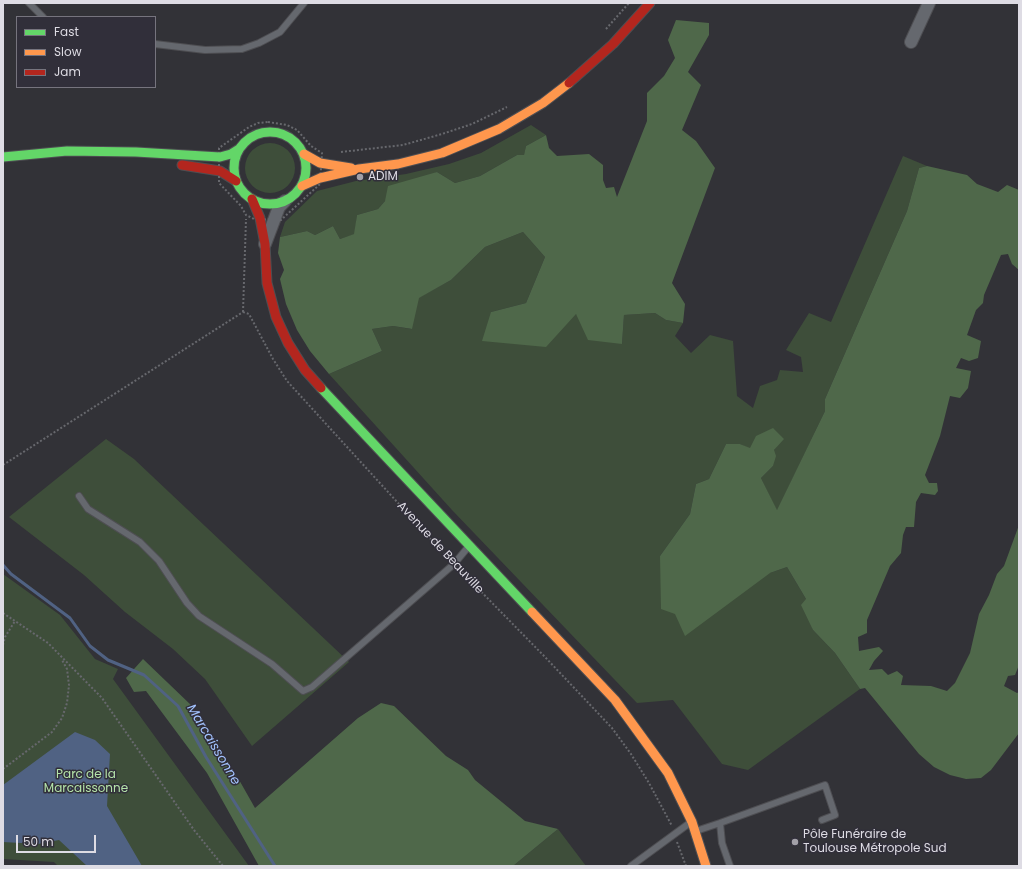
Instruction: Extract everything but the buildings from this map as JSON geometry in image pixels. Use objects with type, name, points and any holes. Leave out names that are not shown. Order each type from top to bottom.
[{"type":"main road","points":[[109,153],[220,171],[236,181],[243,191],[252,199],[268,204],[285,201],[302,186],[320,178],[359,169],[398,164],[442,153],[479,138],[515,120],[543,103],[589,68],[650,3]]},
{"type":"main road","points":[[3,157],[47,152],[136,152],[220,156],[231,154],[239,149],[253,135],[273,131],[292,138],[304,154],[306,170],[302,186]]},
{"type":"main road","points":[[236,181],[234,162],[239,149]]},
{"type":"main road","points":[[304,154],[320,163],[359,169]]},
{"type":"main road","name":"Avenue de Beauville","points":[[252,199],[260,218],[265,244],[267,283],[276,316],[288,343],[305,370],[388,461],[470,545],[615,700],[668,773],[692,822],[706,866]]},
{"type":"street","points":[[911,42],[929,3]]},
{"type":"street","name":"Avenue de Beauville","points":[[265,244],[279,207],[285,201]]},
{"type":"lane","points":[[30,3],[42,16]]},
{"type":"lane","points":[[156,44],[205,50],[242,49],[260,43],[280,32],[304,3]]},
{"type":"lane","points":[[79,496],[88,509],[140,542],[154,556],[187,603],[200,616],[272,664],[303,691],[312,687],[454,564],[470,545]]},
{"type":"lane","points":[[695,832],[825,785],[835,815],[822,820]]},
{"type":"lane","points":[[631,866],[692,822]]},
{"type":"lane","points":[[720,823],[722,842],[730,866]]},
{"type":"path","points":[[604,32],[629,3]]},
{"type":"path","points":[[339,152],[403,145],[442,134],[483,119],[513,104]]},
{"type":"path","points":[[3,465],[243,312],[242,288],[246,215],[241,206],[219,183],[219,148],[258,123],[268,122],[288,125],[297,130],[311,146],[322,153],[327,153]]},
{"type":"path","points":[[246,215],[254,219],[275,218],[281,220],[320,184],[320,163],[322,153]]},
{"type":"path","name":"Avenue de Beauville","points":[[243,312],[249,314],[272,359],[287,381],[454,564],[612,728],[631,754],[649,783],[675,834],[686,866]]},
{"type":"path","points":[[3,613],[48,643],[102,698],[194,830],[223,866]]},
{"type":"path","points":[[3,645],[5,637],[15,621]]},
{"type":"path","points":[[3,769],[52,732],[62,718],[67,703],[69,685],[66,669],[59,655]]},
{"type":"green space","points":[[676,20],[709,23],[709,35],[688,72],[701,85],[682,130],[696,141],[715,168],[672,283],[685,304],[683,323],[666,320],[655,313],[624,315],[622,344],[588,340],[576,314],[546,347],[482,341],[491,312],[526,303],[545,257],[523,232],[485,247],[451,280],[419,298],[412,329],[393,326],[372,329],[382,351],[329,374],[310,351],[297,330],[286,304],[280,279],[284,270],[278,253],[280,237],[307,231],[315,235],[333,226],[340,239],[354,234],[357,215],[378,209],[385,201],[388,186],[437,172],[455,183],[480,176],[517,155],[524,155],[526,146],[546,135],[549,148],[557,156],[589,154],[603,165],[603,180],[606,188],[614,187],[617,197],[647,121],[647,93],[664,76],[675,58],[668,40]]},
{"type":"green space","points":[[531,125],[546,135],[526,146],[524,156],[517,155],[480,176],[455,183],[437,172],[385,201],[378,209],[357,215],[355,234],[340,239],[333,226],[315,235],[307,231],[280,237],[285,222],[317,191],[356,181],[406,174],[449,164],[481,153]]},
{"type":"green space","points":[[265,143],[275,143],[288,150],[295,163],[295,173],[288,186],[275,193],[265,193],[256,189],[249,182],[245,173],[245,163],[249,154],[256,147]]},
{"type":"green space","points":[[903,156],[927,166],[919,168],[907,211],[825,399],[825,411],[777,511],[761,478],[773,466],[774,450],[777,446],[750,449],[740,444],[726,444],[709,479],[696,484],[690,514],[660,556],[770,573],[787,567],[806,599],[813,630],[835,653],[860,689],[748,770],[722,764],[673,700],[637,703],[452,510],[329,374],[382,351],[372,329],[393,326],[411,329],[418,298],[451,280],[485,247],[523,232],[545,257],[526,303],[491,312],[576,314],[622,344],[624,315],[655,313],[666,320],[683,323],[675,336],[691,353],[710,335],[733,341],[737,396],[753,408],[760,386],[777,380],[780,370],[803,372],[801,357],[786,350],[809,313],[831,322]]},
{"type":"green space","points":[[927,166],[967,175],[977,184],[998,192],[1007,185],[1019,190],[1019,270],[1012,264],[1008,254],[1001,255],[984,295],[983,303],[976,310],[967,335],[981,341],[978,358],[969,361],[961,358],[956,368],[971,371],[968,388],[960,398],[950,396],[940,436],[925,475],[929,483],[937,483],[938,491],[935,495],[921,493],[916,502],[914,527],[906,527],[903,535],[901,553],[890,566],[867,620],[867,633],[858,637],[859,651],[879,647],[883,651],[874,661],[869,670],[882,669],[888,675],[897,671],[903,676],[901,685],[931,686],[947,691],[955,683],[970,653],[979,614],[989,595],[997,574],[1004,566],[1019,525],[1019,665],[1015,675],[1008,676],[1004,686],[1017,693],[1019,692],[1019,733],[991,770],[981,778],[966,779],[950,775],[934,767],[919,754],[865,688],[860,689],[835,653],[813,630],[801,605],[806,599],[787,567],[770,573],[685,636],[675,614],[661,609],[660,556],[690,514],[696,484],[709,479],[726,444],[740,444],[750,448],[756,436],[773,428],[784,439],[774,450],[776,456],[773,466],[761,478],[777,510],[825,411],[825,399],[907,211],[919,168]]},
{"type":"green space","points":[[106,439],[134,459],[349,662],[252,746],[205,679],[173,649],[125,612],[84,575],[9,517]]},
{"type":"green space","name":"Parc de la Marcaissonne","points":[[3,574],[60,615],[95,659],[118,669],[113,679],[249,866],[58,866],[54,862],[3,859]]},
{"type":"green space","points":[[143,659],[192,706],[204,736],[238,778],[255,808],[358,718],[381,703],[394,706],[446,756],[468,770],[475,780],[525,821],[558,829],[513,866],[259,866],[207,773],[146,691],[134,692],[126,678]]},
{"type":"green space","points":[[558,829],[586,866],[513,866]]},
{"type":"water","points":[[75,732],[95,740],[110,754],[107,806],[142,866],[87,866],[59,840],[38,844],[3,842],[3,785]]},
{"type":"waterway","name":"Marcaissonne","points":[[3,565],[11,574],[70,618],[90,646],[108,660],[144,675],[178,706],[206,757],[275,866]]},
{"type":"traffic: fast","points":[[270,132],[284,135],[296,142],[303,154],[306,168],[303,182],[296,194],[284,201],[270,204],[256,201],[244,194],[237,182],[234,168],[237,154],[244,142],[256,135],[270,132]]},
{"type":"traffic: fast","points":[[3,157],[67,151],[136,152],[220,157],[231,154],[239,149]]},
{"type":"traffic: fast","points":[[321,388],[532,612]]},
{"type":"traffic: slow","points":[[302,186],[320,178],[359,169],[398,164],[442,153],[499,129],[543,103],[569,83]]},
{"type":"traffic: slow","points":[[304,154],[320,163],[351,168]]},
{"type":"traffic: slow","points":[[532,612],[615,700],[668,773],[692,822],[706,866]]},
{"type":"traffic: jam","points":[[569,83],[613,44],[650,3]]},
{"type":"traffic: jam","points":[[182,165],[220,171],[236,181]]},
{"type":"traffic: jam","points":[[252,199],[260,218],[265,244],[267,283],[276,317],[288,343],[305,370],[321,388]]},
{"type":"place","name":"ADIM","points":[[360,177]]},
{"type":"place","name":"Pôle Funéraire de Toulouse Métropole Sud","points":[[795,842]]}]
